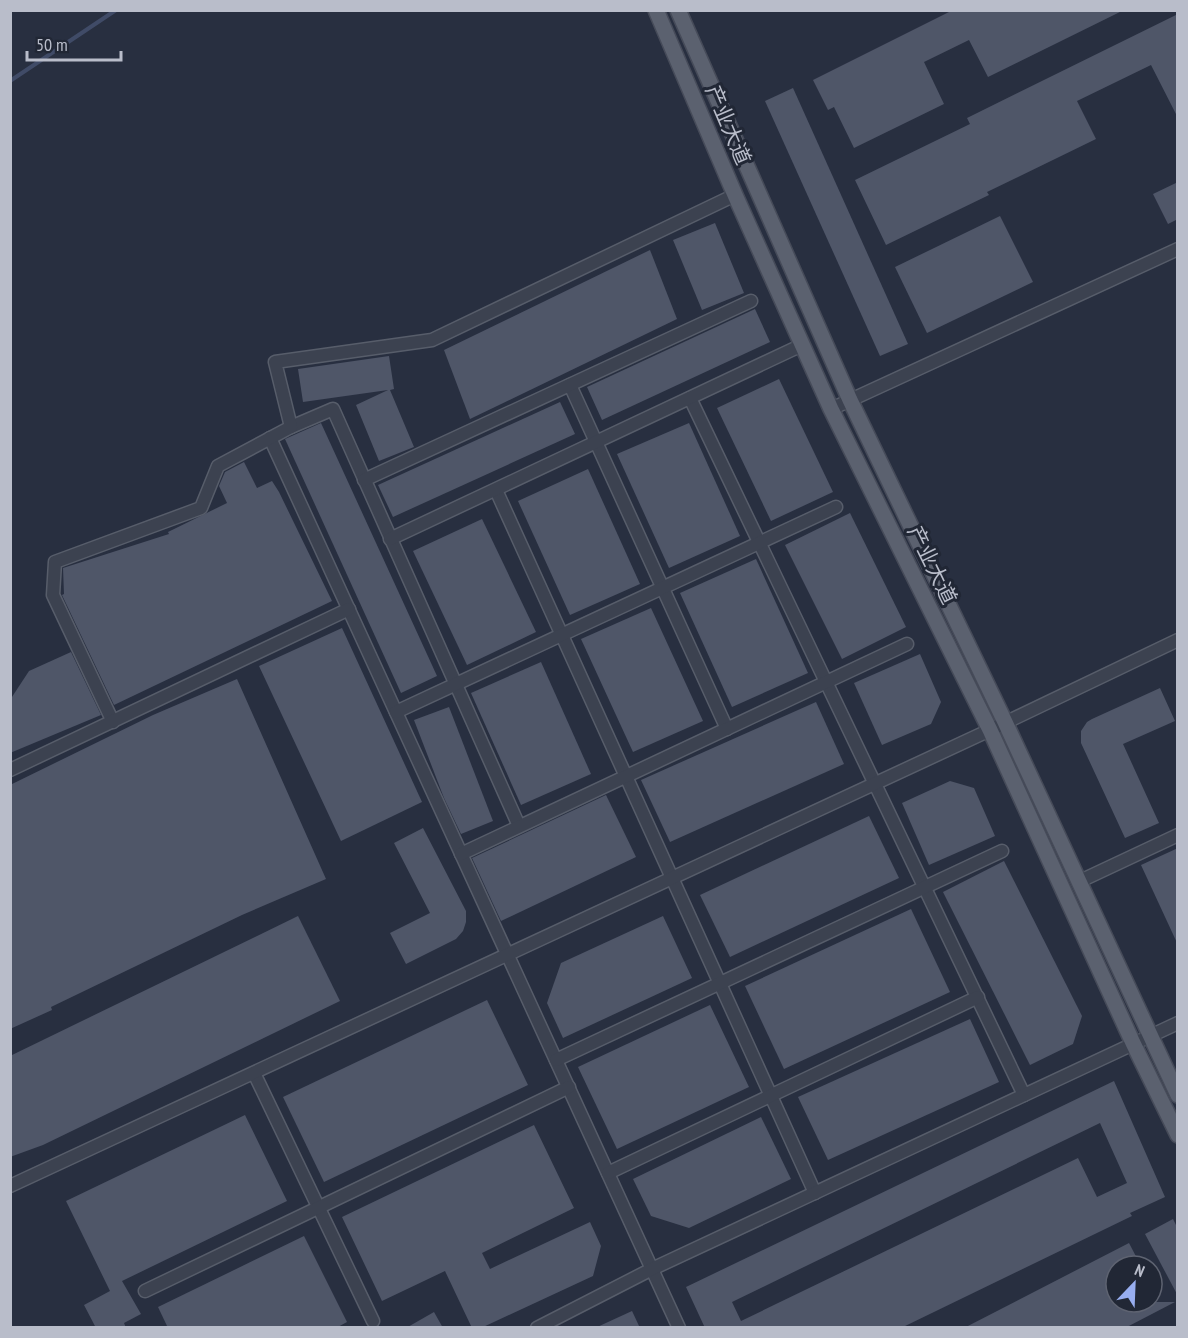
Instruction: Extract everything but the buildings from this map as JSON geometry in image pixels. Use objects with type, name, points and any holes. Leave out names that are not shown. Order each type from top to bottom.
[{"type":"main road","name":"产业大道","points":[[656,10],[735,195],[831,409],[990,730],[1133,1043],[1178,1135]]},
{"type":"main road","name":"产业大道","points":[[678,10],[850,400],[1005,722],[1178,1095]]},
{"type":"street","points":[[291,427],[274,362],[432,340],[735,195]]},
{"type":"street","points":[[831,409],[1178,249]]},
{"type":"street","points":[[364,480],[751,302]]},
{"type":"street","points":[[390,539],[802,345]]},
{"type":"street","points":[[570,385],[727,729]]},
{"type":"street","points":[[690,398],[1024,1095]]},
{"type":"street","points":[[113,722],[53,595],[55,562],[201,508],[218,466],[291,427],[333,409],[519,826]]},
{"type":"street","points":[[270,438],[679,1328]]},
{"type":"street","points":[[496,490],[815,1193]]},
{"type":"street","points":[[396,712],[836,507]]},
{"type":"street","points":[[10,770],[349,609]]},
{"type":"street","points":[[10,1186],[990,730],[1178,640]]},
{"type":"street","points":[[461,854],[907,644]]},
{"type":"street","points":[[1078,882],[1178,835]]},
{"type":"street","points":[[556,1060],[1002,851]]},
{"type":"street","points":[[608,1173],[978,997]]},
{"type":"street","points":[[537,1328],[652,1269],[1178,1023]]},
{"type":"street","points":[[254,1073],[373,1321]]},
{"type":"street","points":[[145,1290],[569,1087]]},
{"type":"waterway","points":[[10,81],[116,10]]}]
